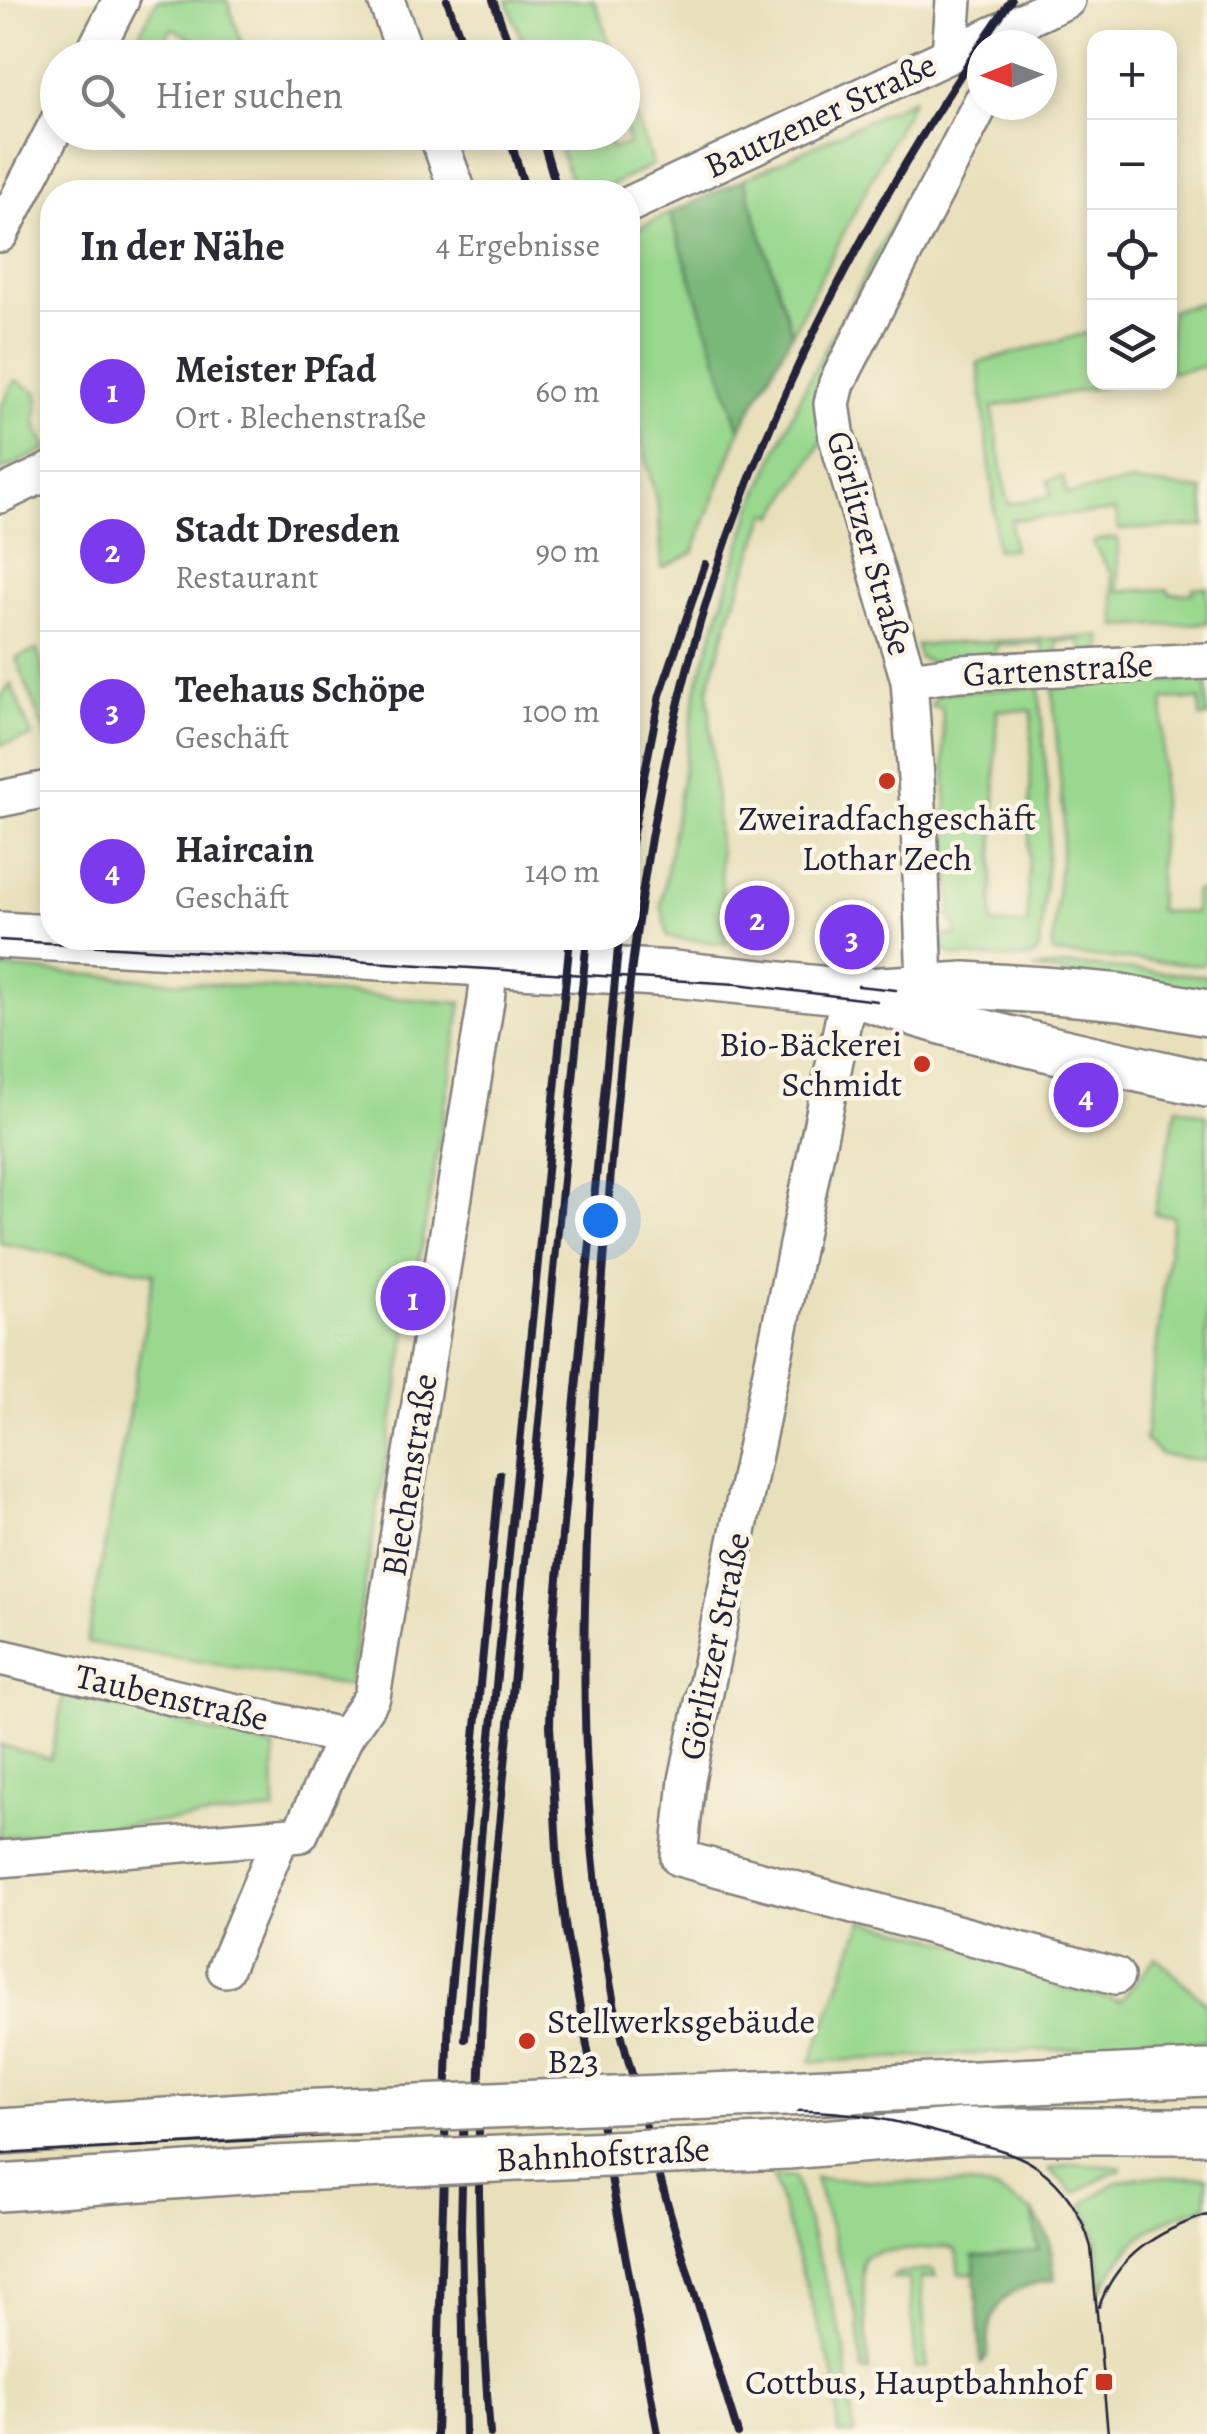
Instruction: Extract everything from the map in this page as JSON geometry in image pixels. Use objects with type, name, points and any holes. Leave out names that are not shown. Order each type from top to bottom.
[{"type":"main road","points":[[0,935],[40,936]]},
{"type":"main road","points":[[491,950],[926,1003],[1000,1039],[1207,1084]]},
{"type":"main road","points":[[926,1003],[965,985],[1120,998],[1207,1013]]},
{"type":"main road","name":"Bahnhofstraße","points":[[0,2132],[271,2114],[1207,2073]]},
{"type":"main road","name":"Bahnhofstraße","points":[[0,2188],[274,2169],[787,2146],[965,2131],[1207,2130]]},
{"type":"street","points":[[100,40],[121,0]]},
{"type":"street","points":[[386,0],[401,40]]},
{"type":"street","points":[[950,54],[954,0]]},
{"type":"street","name":"Bautzener Straße","points":[[1022,30],[1067,0]]},
{"type":"street","name":"Bautzener Straße","points":[[640,199],[967,49]]},
{"type":"street","name":"Görlitzer Straße","points":[[926,1003],[908,680],[837,438],[832,404],[841,375],[972,120]]},
{"type":"street","points":[[0,234],[44,150]]},
{"type":"street","points":[[443,150],[454,180]]},
{"type":"street","points":[[0,495],[40,476]]},
{"type":"street","name":"Gartenstraße","points":[[908,680],[1207,660]]},
{"type":"street","points":[[0,799],[40,791]]},
{"type":"street","name":"Blechenstraße","points":[[225,1969],[281,1836],[300,1834],[345,1737],[372,1697],[491,950]]},
{"type":"street","name":"Görlitzer Straße","points":[[850,992],[687,1780],[678,1858],[1116,1976]]},
{"type":"street","name":"Taubenstraße","points":[[0,1657],[345,1737]]},
{"type":"street","points":[[0,1859],[281,1836]]},
{"type":"green space","points":[[157,0],[227,0],[241,40],[194,40],[172,28],[165,40],[136,40]]},
{"type":"green space","points":[[507,0],[594,0],[609,40],[522,40]]},
{"type":"green space","points":[[967,84],[967,108],[828,371],[822,442],[775,516],[767,513],[708,689],[726,944],[668,937],[661,905],[698,682],[752,508],[801,395]]},
{"type":"green space","points":[[913,99],[792,333],[744,179]]},
{"type":"green space","points":[[640,129],[653,165],[622,180],[571,180],[560,150],[640,150]]},
{"type":"green space","points":[[744,179],[792,333],[740,430],[670,213]]},
{"type":"green space","points":[[670,213],[740,430],[693,553],[662,568],[659,512],[640,435],[640,227]]},
{"type":"green space","points":[[1207,301],[1207,366],[1177,372],[1177,309]]},
{"type":"green space","points":[[1087,333],[1087,389],[992,407],[1008,504],[1051,496],[1048,480],[1063,477],[1067,494],[1132,482],[1203,490],[1205,526],[1118,530],[1116,511],[1011,520],[1013,549],[996,550],[978,363]]},
{"type":"green space","points":[[15,380],[37,392],[40,453],[0,471],[0,408]]},
{"type":"green space","points":[[1118,538],[1118,591],[1168,589],[1169,594],[1193,593],[1193,588],[1207,587],[1207,623],[1117,627],[1111,573],[1093,544],[1096,540]]},
{"type":"green space","points":[[1101,636],[1102,652],[1082,656],[1081,641],[1057,641],[1057,657],[1043,658],[1042,643],[996,645],[996,660],[930,662],[919,658],[916,645]]},
{"type":"green space","points":[[37,650],[40,721],[16,658]]},
{"type":"green space","points":[[1207,679],[1207,718],[1200,717],[1200,700],[1164,699],[1158,911],[1194,913],[1195,891],[1207,891],[1206,959],[1202,965],[1054,954],[1064,822],[1052,685]]},
{"type":"green space","points":[[11,684],[32,737],[0,745],[0,698]]},
{"type":"green space","points":[[1039,687],[1050,822],[1040,946],[1036,955],[1025,959],[953,956],[942,948],[942,936],[956,936],[956,923],[952,922],[942,708],[931,707],[935,698],[946,692]],"holes":[[[997,710],[1032,711],[1027,925],[992,924]]]},
{"type":"green space","points":[[1072,965],[1207,976],[1207,992],[1033,969]]},
{"type":"green space","points":[[0,968],[462,1003],[348,1686],[87,1643],[154,1273],[0,1243]]},
{"type":"green space","points":[[1177,1107],[1207,1115],[1207,1461],[1162,1455],[1145,1440],[1173,1216],[1154,1214]]},
{"type":"green space","points":[[64,1693],[274,1748],[275,1811],[0,1837],[0,1745],[51,1759]]},
{"type":"green space","points":[[863,1920],[1039,1965],[1051,1984],[1120,2001],[1156,1957],[1207,2004],[1207,2042],[811,2062]]},
{"type":"green space","points":[[1071,2164],[1121,2167],[1121,2171],[1075,2193],[1049,2169]]},
{"type":"green space","points":[[773,2177],[794,2177],[844,2343],[854,2434],[838,2434],[834,2376]]},
{"type":"green space","points":[[1139,2177],[1207,2177],[1207,2206],[1170,2219],[1144,2234],[1123,2256],[1102,2288],[1099,2246],[1083,2204],[1115,2183]]},
{"type":"green space","points":[[815,2178],[972,2185],[997,2191],[1033,2212],[1038,2250],[974,2256],[975,2273],[959,2274],[956,2251],[949,2247],[865,2256],[862,2264],[869,2371],[862,2371],[858,2318]]},
{"type":"green space","points":[[1033,2212],[1047,2236],[1055,2280],[1023,2287],[1002,2302],[991,2324],[988,2356],[981,2363],[974,2256],[1038,2250]]},
{"type":"green space","points":[[933,2270],[937,2276],[921,2278],[927,2367],[916,2368],[909,2279],[892,2279],[898,2273]]},
{"type":"tram line","points":[[0,940],[40,942]]},
{"type":"tram line","points":[[168,950],[737,984],[877,1001]]},
{"type":"tram line","points":[[858,986],[896,990]]},
{"type":"tram line","points":[[0,2154],[785,2111],[854,2115],[920,2128],[1020,2157],[1047,2175],[1071,2202],[1091,2247],[1108,2434]]},
{"type":"tram line","points":[[1099,2307],[1128,2259],[1156,2237],[1207,2215]]},
{"type":"railway","points":[[447,0],[461,40]]},
{"type":"railway","points":[[493,0],[507,40]]},
{"type":"railway","points":[[640,908],[669,744],[689,662],[746,487],[782,402],[865,235],[960,76],[1011,0]]},
{"type":"railway","points":[[513,150],[522,180]]},
{"type":"railway","points":[[545,150],[554,180]]},
{"type":"railway","points":[[640,797],[660,695],[705,564]]},
{"type":"railway","points":[[465,2039],[482,1827],[569,950]]},
{"type":"railway","points":[[490,2434],[479,2205],[484,1976],[586,950]]},
{"type":"railway","points":[[618,950],[552,1641],[550,1726],[566,1931],[658,2434]]},
{"type":"railway","points":[[634,950],[611,1174],[588,1506],[584,1669],[591,1832],[599,1913],[620,2030],[672,2221],[738,2434]]},
{"type":"railway","points":[[436,2434],[449,2011],[500,1474]]},
{"type":"railway","points":[[464,2099],[461,2228],[465,2434]]},
{"type":"place","name":"Zweiradfachgeschäft Lothar Zech","points":[[887,781]]},
{"type":"place","name":"Stadt Dresden","points":[[757,918]]},
{"type":"place","name":"Teehaus Schöpe","points":[[852,937]]},
{"type":"place","name":"Bio-Bäckerei Schmidt","points":[[922,1064]]},
{"type":"place","name":"Haircain","points":[[1086,1095]]},
{"type":"place","name":"Meister Pfad","points":[[413,1298]]},
{"type":"place","name":"Stellwerksgebäude B23","points":[[527,2041]]},
{"type":"place","name":"Cottbus, Hauptbahnhof","points":[[1104,2382]]}]
